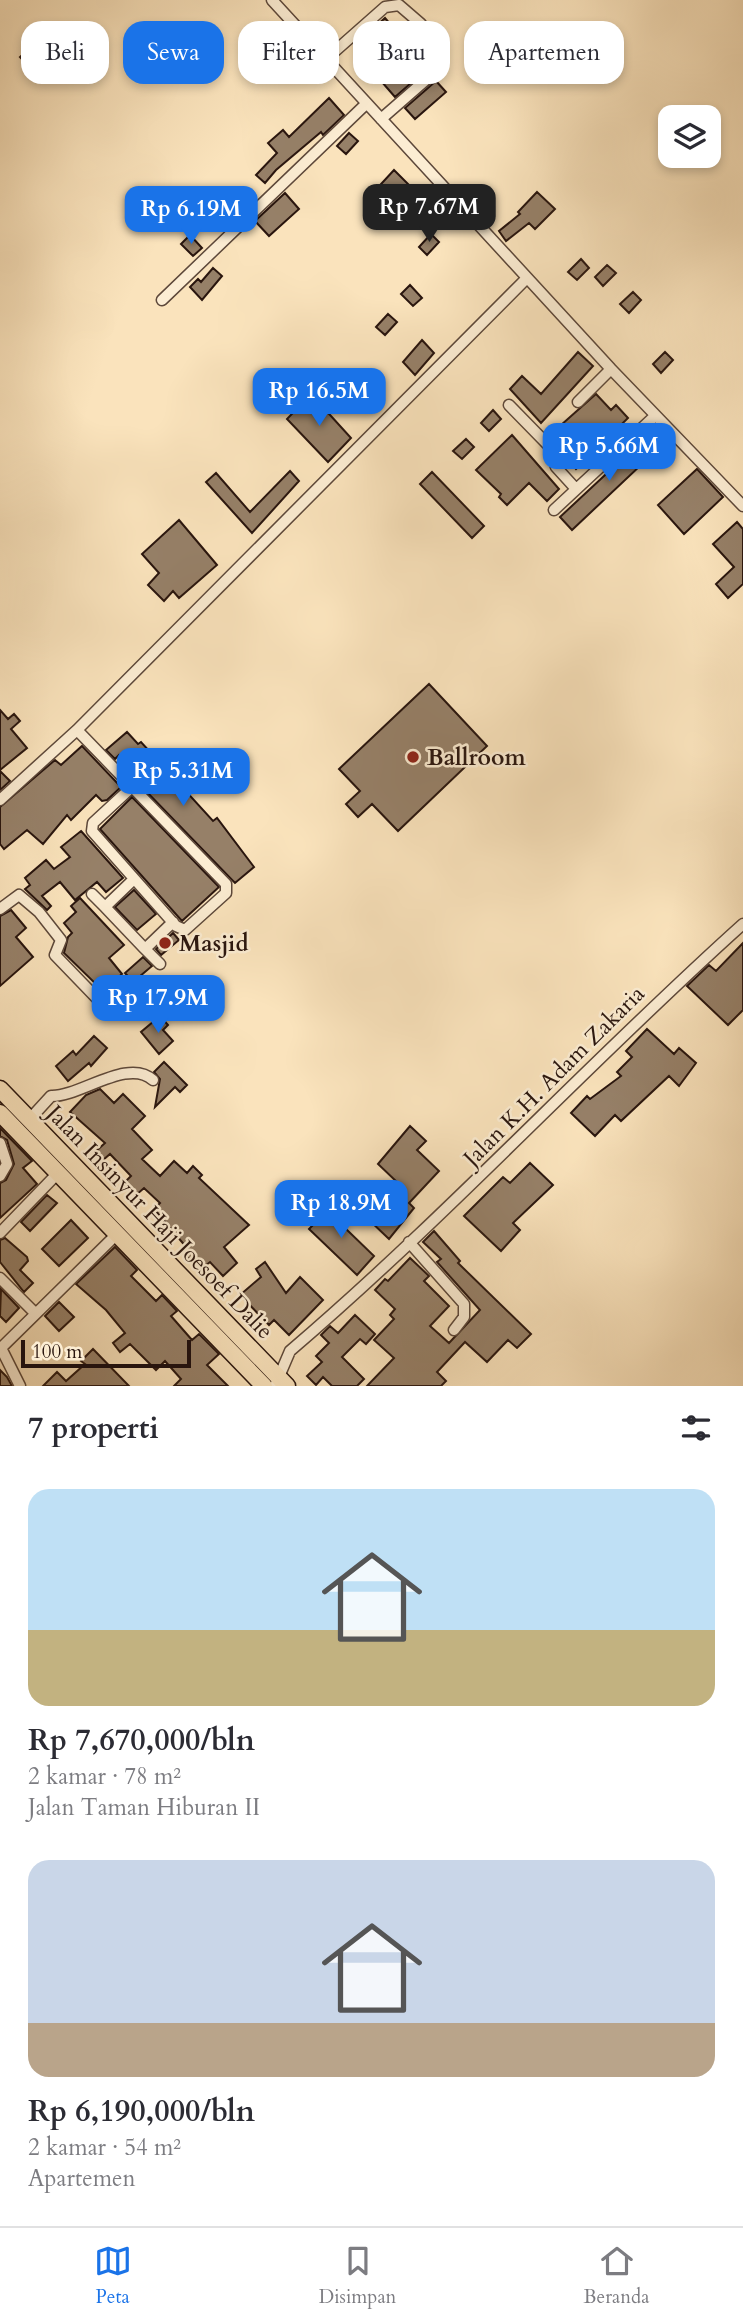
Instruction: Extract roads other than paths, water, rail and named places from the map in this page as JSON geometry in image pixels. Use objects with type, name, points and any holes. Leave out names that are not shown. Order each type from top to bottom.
[{"type":"main road","name":"Jalan Insinyur Haji Joesoef Dalie","points":[[0,1088],[276,1384]]},
{"type":"main road","name":"Jalan Insinyur Haji Joesoef Dalie","points":[[0,1113],[117,1234],[276,1384]]},
{"type":"street","points":[[272,0],[291,21]]},
{"type":"street","points":[[369,21],[385,7],[399,5],[418,21]]},
{"type":"street","points":[[339,48],[353,35]]},
{"type":"street","points":[[339,75],[611,369],[743,506]]},
{"type":"street","points":[[381,119],[421,84]]},
{"type":"street","points":[[162,300],[366,104]]},
{"type":"street","points":[[0,800],[76,730],[527,278]]},
{"type":"street","points":[[578,402],[611,369]]},
{"type":"street","points":[[509,405],[550,447],[556,467],[576,489]]},
{"type":"street","points":[[554,510],[655,415]]},
{"type":"street","points":[[76,730],[132,786],[227,886],[226,893],[185,930],[173,922],[133,880],[96,837],[92,827],[132,786]]},
{"type":"street","points":[[105,907],[133,880]]},
{"type":"street","points":[[92,894],[160,964]]},
{"type":"street","points":[[0,909],[19,895],[32,905],[61,940],[55,955],[110,1012]]},
{"type":"street","points":[[145,949],[173,922]]},
{"type":"street","name":"Jalan K.H. Adam Zakaria","points":[[276,1384],[290,1351],[558,1102],[652,1006],[743,924]]},
{"type":"street","points":[[29,1120],[51,1096],[70,1094],[98,1081],[137,1072],[153,1080]]},
{"type":"street","points":[[0,1143],[6,1164],[0,1176]]},
{"type":"street","points":[[0,1233],[57,1174]]},
{"type":"street","points":[[20,1386],[1,1349],[117,1234]]},
{"type":"street","points":[[409,1242],[464,1304],[464,1317],[454,1330]]},
{"type":"street","points":[[0,1278],[35,1313]]},
{"type":"place","name":"Ballroom","points":[[413,757]]},
{"type":"place","name":"Masjid","points":[[165,943]]}]
